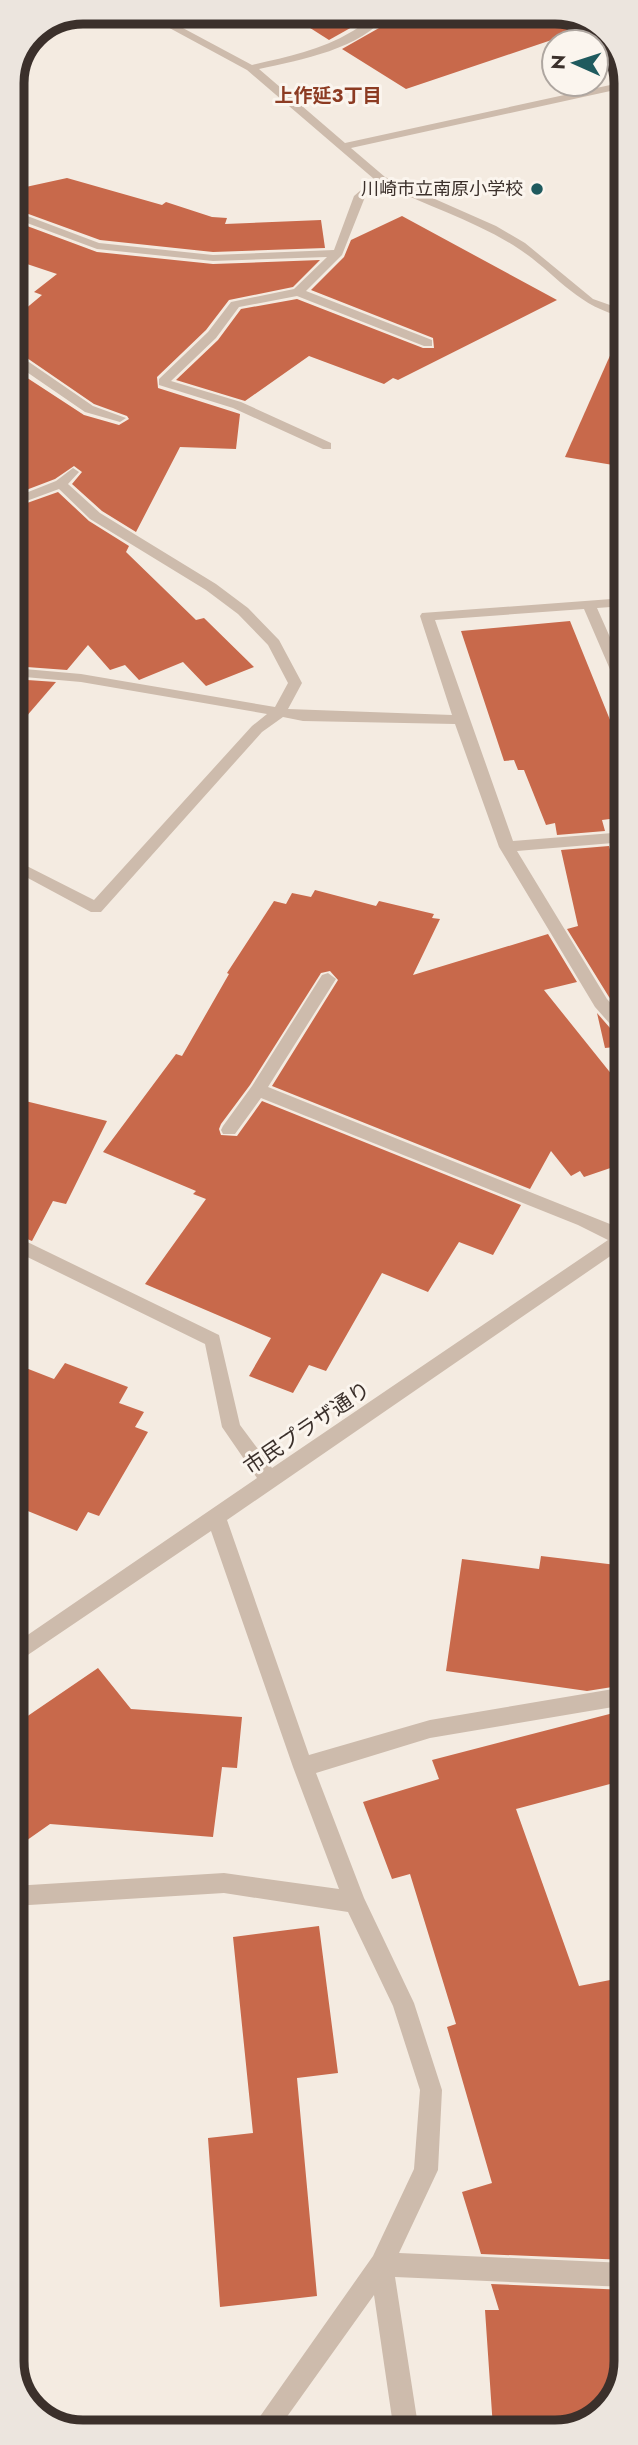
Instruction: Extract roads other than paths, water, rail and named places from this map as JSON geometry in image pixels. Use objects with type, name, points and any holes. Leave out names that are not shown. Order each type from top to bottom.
[{"type":"street","points":[[168,24],[251,68],[381,179],[492,228],[521,245],[589,301],[614,310]]},
{"type":"street","points":[[251,68],[317,54],[369,25]]},
{"type":"street","points":[[344,146],[614,87]]},
{"type":"street","points":[[298,292],[338,253],[360,196],[381,179]]},
{"type":"street","points":[[24,218],[97,246],[213,258],[338,253]]},
{"type":"street","points":[[327,446],[237,405],[163,382],[212,335],[235,304],[298,292],[428,343]]},
{"type":"street","points":[[24,364],[89,409],[120,418]]},
{"type":"street","points":[[24,498],[61,484],[73,472]]},
{"type":"street","points":[[24,870],[96,908],[257,729],[279,713],[295,683],[274,643],[243,611],[211,587],[95,516],[61,484]]},
{"type":"street","points":[[614,603],[427,616],[507,846],[601,1003],[614,1018]]},
{"type":"street","points":[[589,606],[614,663]]},
{"type":"street","points":[[24,673],[81,678],[303,716],[461,720]]},
{"type":"street","points":[[507,846],[614,838]]},
{"type":"street","points":[[229,1130],[258,1090],[328,979]]},
{"type":"street","points":[[258,1090],[614,1234]]},
{"type":"street","name":"市民プラザ通り","points":[[24,1648],[614,1245]]},
{"type":"street","points":[[24,1247],[213,1340],[231,1427],[271,1481]]},
{"type":"street","points":[[216,1517],[303,1767],[355,1902],[403,2003],[431,2090],[426,2170],[381,2264],[270,2420]]},
{"type":"street","points":[[303,1767],[430,1729],[614,1698]]},
{"type":"street","points":[[24,1895],[224,1883],[355,1902]]},
{"type":"street","points":[[381,2264],[614,2274]]},
{"type":"street","points":[[381,2264],[405,2420]]},
{"type":"place","name":"川崎市立南原小学校","points":[[537,189]]},
{"type":"district","name":"上作延3丁目","points":[[328,95]]}]
